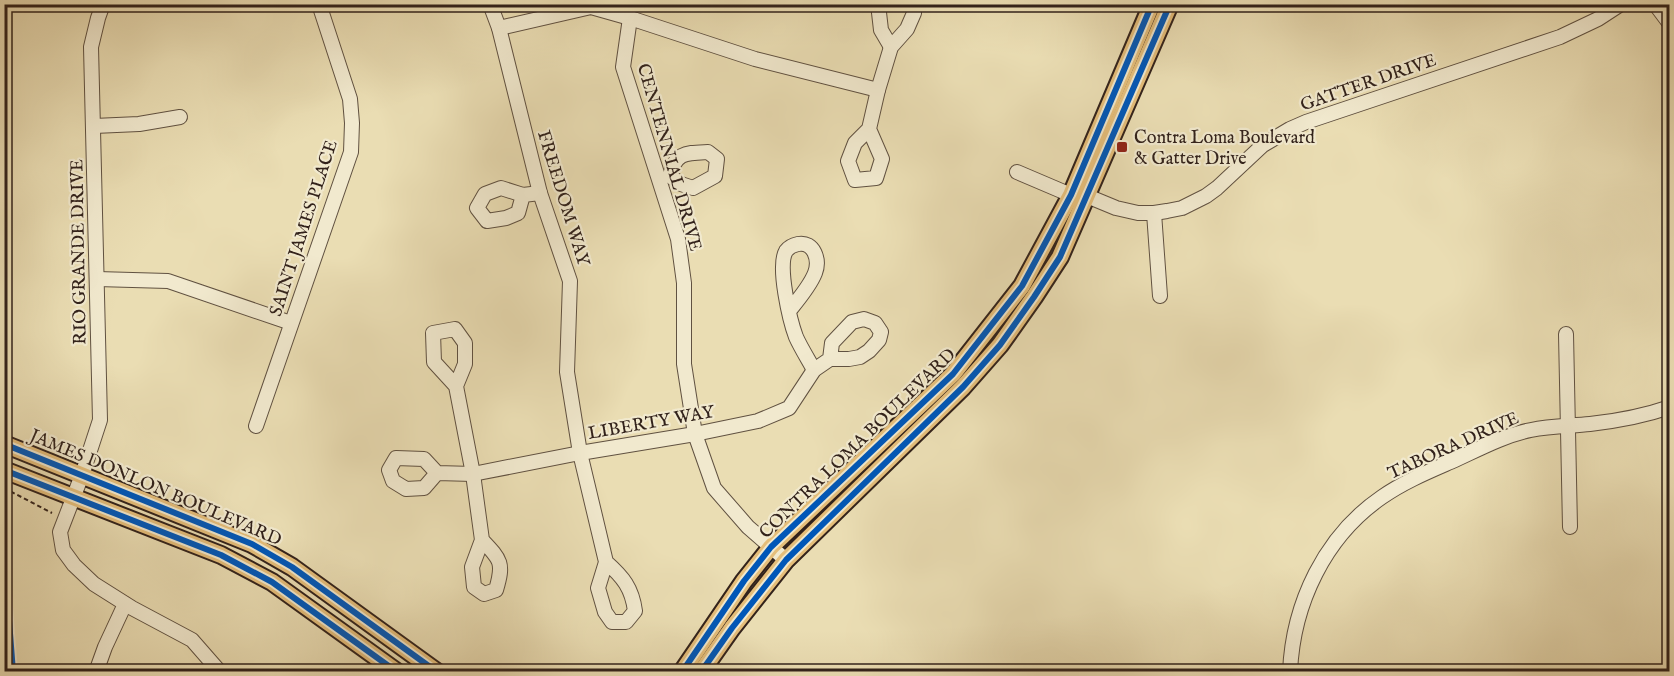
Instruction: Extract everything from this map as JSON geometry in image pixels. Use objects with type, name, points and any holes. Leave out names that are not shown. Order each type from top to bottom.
[{"type":"main road","name":"CONTRA LOMA BOULEVARD","points":[[701,672],[732,628],[786,560],[963,387],[1000,345],[1034,297],[1060,257],[1079,196],[1152,4]]},
{"type":"main road","name":"CONTRA LOMA BOULEVARD","points":[[682,672],[744,581],[771,547],[953,374],[1022,286],[1079,196],[1170,4]]},
{"type":"main road","name":"JAMES DONLON BOULEVARD","points":[[4,444],[252,544],[292,567],[437,672]]},
{"type":"main road","name":"JAMES DONLON BOULEVARD","points":[[4,470],[221,555],[272,582],[397,672]]},
{"type":"street","name":"RIO GRANDE DRIVE","points":[[103,4],[91,46],[100,420],[60,532],[63,550],[74,565],[94,584],[125,604]]},
{"type":"street","name":"SAINT JAMES PLACE","points":[[256,426],[351,152],[350,99],[319,4]]},
{"type":"street","name":"FREEDOM WAY","points":[[490,4],[499,28],[540,193],[570,281],[567,372],[580,453],[606,562]]},
{"type":"street","points":[[878,4],[880,30],[891,47]]},
{"type":"street","points":[[869,129],[891,47],[907,29],[914,13],[912,4]]},
{"type":"street","name":"GATTER DRIVE","points":[[1017,172],[1079,196],[1138,213],[1154,213],[1182,208],[1217,188],[1258,149],[1305,122],[1560,37],[1598,19],[1621,4]]},
{"type":"street","points":[[1655,4],[1670,24]]},
{"type":"street","points":[[499,28],[591,7],[754,59],[878,90]]},
{"type":"street","name":"CENTENNIAL DRIVE","points":[[630,18],[623,67],[664,178],[678,239],[684,283],[684,364],[695,434],[714,488],[748,527],[786,560]]},
{"type":"street","points":[[94,126],[139,124],[180,117]]},
{"type":"street","points":[[523,195],[540,193]]},
{"type":"street","points":[[1154,213],[1160,296]]},
{"type":"street","points":[[97,279],[168,281],[291,323]]},
{"type":"street","points":[[789,311],[796,337],[814,370],[830,359]]},
{"type":"street","points":[[1566,334],[1570,527]]},
{"type":"street","name":"LIBERTY WAY","points":[[437,473],[473,474],[758,421],[789,408],[814,370]]},
{"type":"street","points":[[456,386],[473,474],[482,540]]},
{"type":"street","name":"TABORA DRIVE","points":[[1290,672],[1293,637],[1312,581],[1333,545],[1346,529],[1384,496],[1416,477],[1529,430],[1615,420],[1670,407]]},
{"type":"street","points":[[96,672],[125,604],[192,640],[219,672]]},
{"type":"path","points":[[4,488],[65,518]]},
{"type":"cycle path","points":[[682,672],[744,581],[771,547],[953,374],[1022,286],[1071,195],[1152,4]]},
{"type":"cycle path","points":[[701,672],[732,628],[786,560],[963,387],[1000,345],[1034,297],[1060,257],[1170,4]]},
{"type":"cycle path","points":[[4,444],[252,544],[292,567],[437,672]]},
{"type":"cycle path","points":[[4,470],[221,555],[272,582],[397,672]]},
{"type":"cycle path","points":[[4,556],[13,672]]},
{"type":"place","name":"Contra Loma Boulevard & Gatter Drive","points":[[1122,147]]}]
